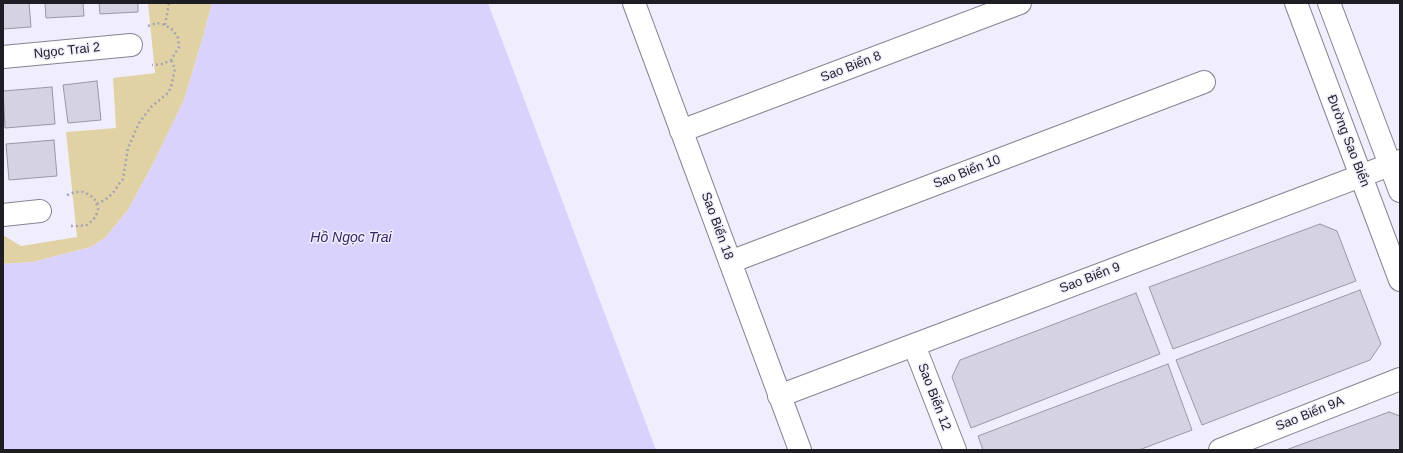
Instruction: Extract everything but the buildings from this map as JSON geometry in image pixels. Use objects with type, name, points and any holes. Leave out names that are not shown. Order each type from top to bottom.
[{"type":"street","name":"Sao Biển 18","points":[[634,3],[800,450]]},
{"type":"street","name":"Sao Biển 8","points":[[681,131],[1020,3]]},
{"type":"street","name":"Đường Sao Biển","points":[[1296,3],[1400,280]]},
{"type":"street","points":[[1329,3],[1395,163],[1400,191]]},
{"type":"street","name":"Ngọc Trai 2","points":[[3,57],[131,45]]},
{"type":"street","name":"Sao Biển 10","points":[[730,262],[1204,82]]},
{"type":"street","name":"Sao Biển 9","points":[[779,396],[1395,163]]},
{"type":"street","points":[[3,214],[40,211]]},
{"type":"street","name":"Sao Biển 12","points":[[914,345],[955,450]]},
{"type":"street","name":"Sao Biển 9A","points":[[1220,450],[1400,379]]},
{"type":"path","points":[[165,25],[169,3]]},
{"type":"path","points":[[148,26],[157,24],[165,25],[173,30],[178,38],[179,47],[171,60],[163,64],[152,65]]},
{"type":"path","points":[[96,204],[110,196],[120,184],[123,179],[128,148],[139,123],[151,107],[168,93],[171,87],[174,70],[171,60]]},
{"type":"path","points":[[67,195],[75,192],[83,192],[90,195],[95,200],[98,208],[96,216],[87,225],[71,226]]},
{"type":"shaded area","points":[[148,3],[212,3],[184,100],[154,162],[128,210],[105,238],[91,247],[33,262],[3,264],[3,235],[21,246],[77,237],[66,132],[116,128],[113,78],[155,73]]},
{"type":"water","name":"Hồ Ngọc Trai","points":[[212,3],[488,3],[656,450],[3,450],[3,264],[33,262],[91,247],[105,238],[128,210],[154,162],[184,100]]}]
